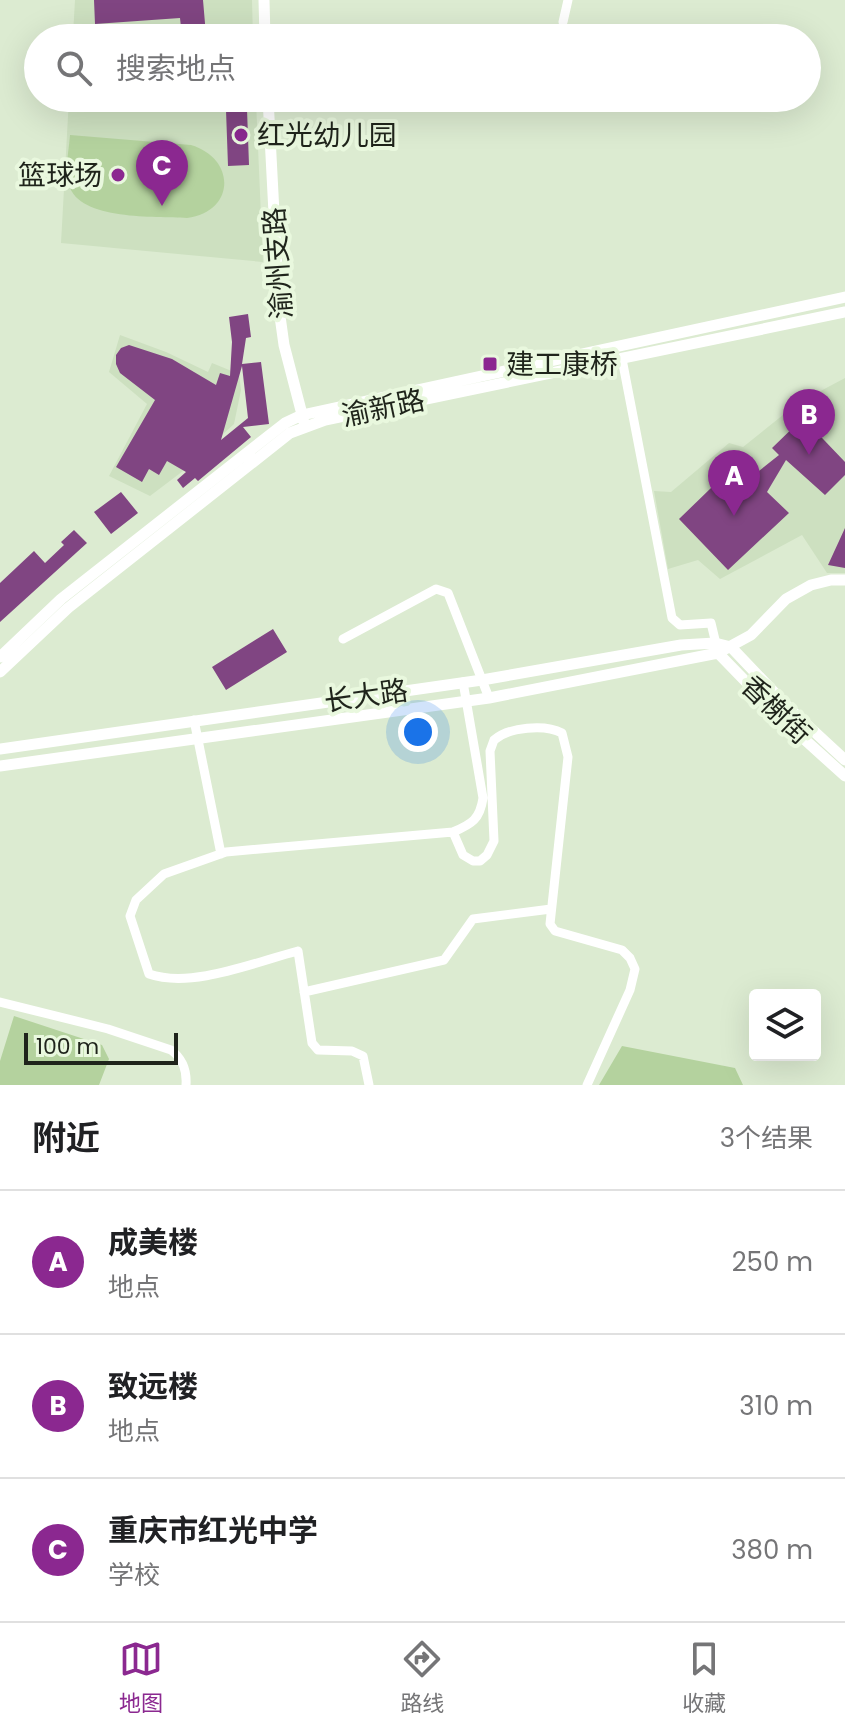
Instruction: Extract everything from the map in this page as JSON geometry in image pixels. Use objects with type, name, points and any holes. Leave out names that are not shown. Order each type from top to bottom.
[{"type":"street","points":[[264,0],[265,24]]},
{"type":"street","points":[[563,22],[568,0]]},
{"type":"street","name":"渝州支路","points":[[269,112],[279,309],[284,345],[304,420]]},
{"type":"street","name":"渝新路","points":[[0,657],[80,583],[285,423],[845,297]]},
{"type":"street","name":"渝新路","points":[[0,672],[68,608],[304,420],[325,420],[845,312]]},
{"type":"street","points":[[622,359],[672,618],[680,625],[711,623],[717,648]]},
{"type":"street","name":"香榭街","points":[[717,648],[731,647],[751,635],[786,599],[811,585],[845,580]]},
{"type":"street","points":[[343,639],[436,589],[448,593],[489,698]]},
{"type":"street","name":"长大路","points":[[3,747],[482,680],[681,645],[717,648]]},
{"type":"street","name":"香榭街","points":[[731,647],[791,710],[845,760]]},
{"type":"street","name":"香榭街","points":[[717,648],[783,720],[845,776]]},
{"type":"street","name":"长大路","points":[[0,766],[489,698],[717,648]]},
{"type":"street","points":[[369,1085],[363,1056],[352,1051],[318,1050],[312,1043],[298,951],[192,979],[160,978],[149,974],[130,916],[136,900],[164,874],[221,854],[453,832],[473,824],[481,811],[483,798],[463,682]]},
{"type":"street","points":[[194,720],[221,854]]},
{"type":"street","points":[[453,832],[463,855],[473,861],[480,861],[487,855],[494,841],[490,751],[494,740],[513,731],[552,728],[562,733],[568,757],[550,924],[555,931],[622,950],[635,969],[630,990],[587,1085]]},
{"type":"street","points":[[304,992],[444,960],[473,919],[551,909]]},
{"type":"street","points":[[0,1002],[108,1029],[171,1050],[180,1056],[186,1085]]},
{"type":"shaded area","points":[[75,0],[252,0],[253,24],[74,24]]},
{"type":"shaded area","points":[[68,112],[256,112],[263,262],[61,243]]},
{"type":"shaded area","points":[[70,135],[191,145],[217,161],[223,173],[221,196],[203,214],[187,218],[120,214],[87,205],[76,197],[69,185]]},
{"type":"shaded area","points":[[120,335],[208,372],[212,363],[239,374],[241,390],[234,424],[183,471],[150,496],[109,476],[147,404],[109,372]]},
{"type":"shaded area","points":[[845,378],[845,573],[827,573],[802,535],[720,579],[698,560],[668,569],[654,491],[671,492],[729,443],[743,447],[798,403]]},
{"type":"shaded area","points":[[14,1016],[102,1045],[109,1059],[99,1085],[0,1085],[0,1061]]},
{"type":"shaded area","points":[[622,1046],[735,1068],[743,1085],[599,1085]]},
{"type":"building","points":[[94,0],[203,0],[205,24],[181,24],[180,18],[95,24]]},
{"type":"building","points":[[226,112],[247,112],[249,165],[228,166]]},
{"type":"building","points":[[248,314],[251,337],[246,338],[242,364],[261,362],[269,424],[243,427],[251,437],[198,481],[195,478],[183,488],[177,480],[186,472],[167,461],[159,475],[149,469],[142,482],[116,467],[155,400],[120,373],[116,355],[121,348],[129,345],[172,359],[216,385],[220,373],[230,376],[232,342],[229,317]],"holes":[[[242,366],[248,418],[221,440]]]},
{"type":"building","points":[[803,418],[845,462],[845,475],[825,495],[786,460],[767,492],[789,513],[728,570],[679,519],[741,459],[759,471],[779,455],[772,448]]},
{"type":"building","points":[[121,492],[138,513],[111,534],[94,512]]},
{"type":"building","points":[[845,528],[845,568],[828,565]]},
{"type":"building","points":[[74,530],[87,543],[0,622],[0,583],[34,551],[45,563]]},
{"type":"building","points":[[273,629],[287,652],[226,690],[212,667]]},
{"type":"place","name":"红光幼儿园","points":[[241,135]]},
{"type":"place","name":"篮球场","points":[[118,175]]},
{"type":"place","name":"重庆市红光中学","points":[[162,206]]},
{"type":"place","name":"建工康桥","points":[[490,364]]},
{"type":"place","name":"致远楼","points":[[809,455]]},
{"type":"place","name":"成美楼","points":[[734,516]]}]
